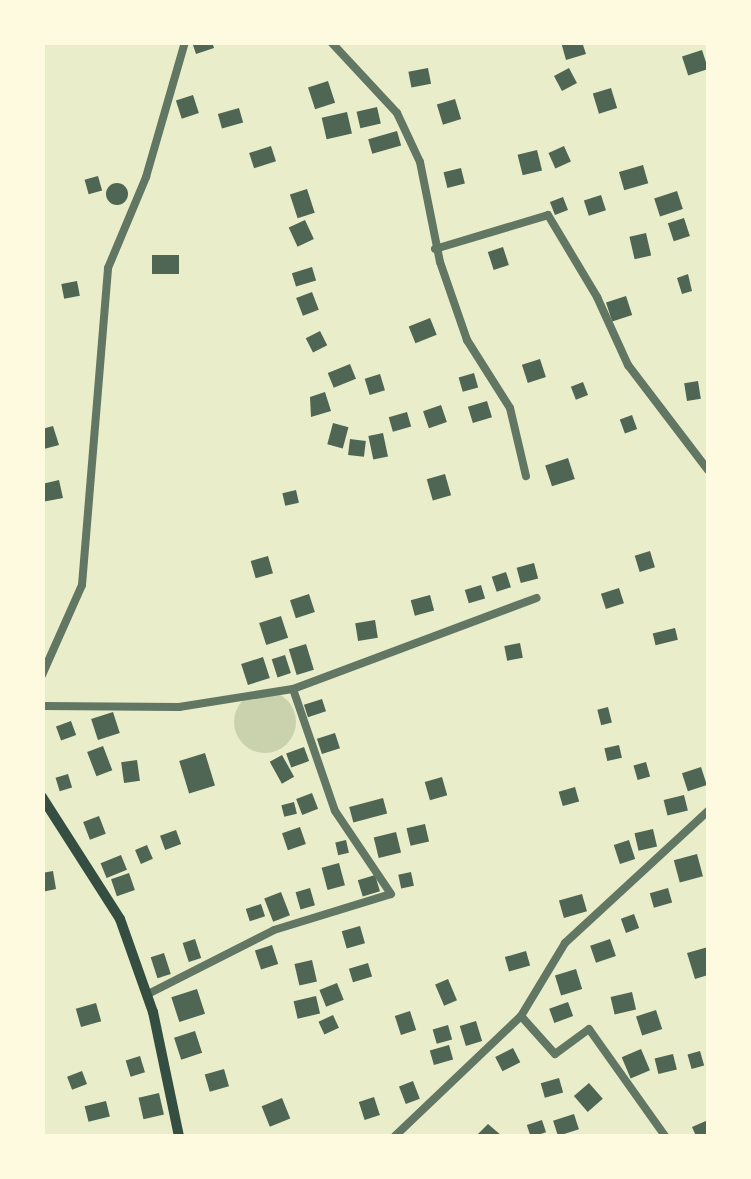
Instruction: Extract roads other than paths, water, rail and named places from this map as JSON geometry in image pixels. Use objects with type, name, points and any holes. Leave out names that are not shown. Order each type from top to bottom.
[{"type":"main road","points":[[42,797],[110,897],[148,994],[179,1136]]},
{"type":"street","points":[[42,675],[82,585],[108,268],[146,177],[185,42]]},
{"type":"street","points":[[330,42],[398,113],[420,162],[436,248],[467,340],[510,408],[526,476]]},
{"type":"street","points":[[436,248],[548,215],[598,297],[628,365],[708,470]]},
{"type":"street","points":[[42,706],[179,708],[293,689],[537,598]]},
{"type":"street","points":[[148,994],[274,930],[391,894],[335,811],[293,689]]},
{"type":"street","points":[[395,1136],[521,1016],[565,943],[708,811]]},
{"type":"street","points":[[521,1016],[555,1054],[589,1029],[665,1136]]}]
